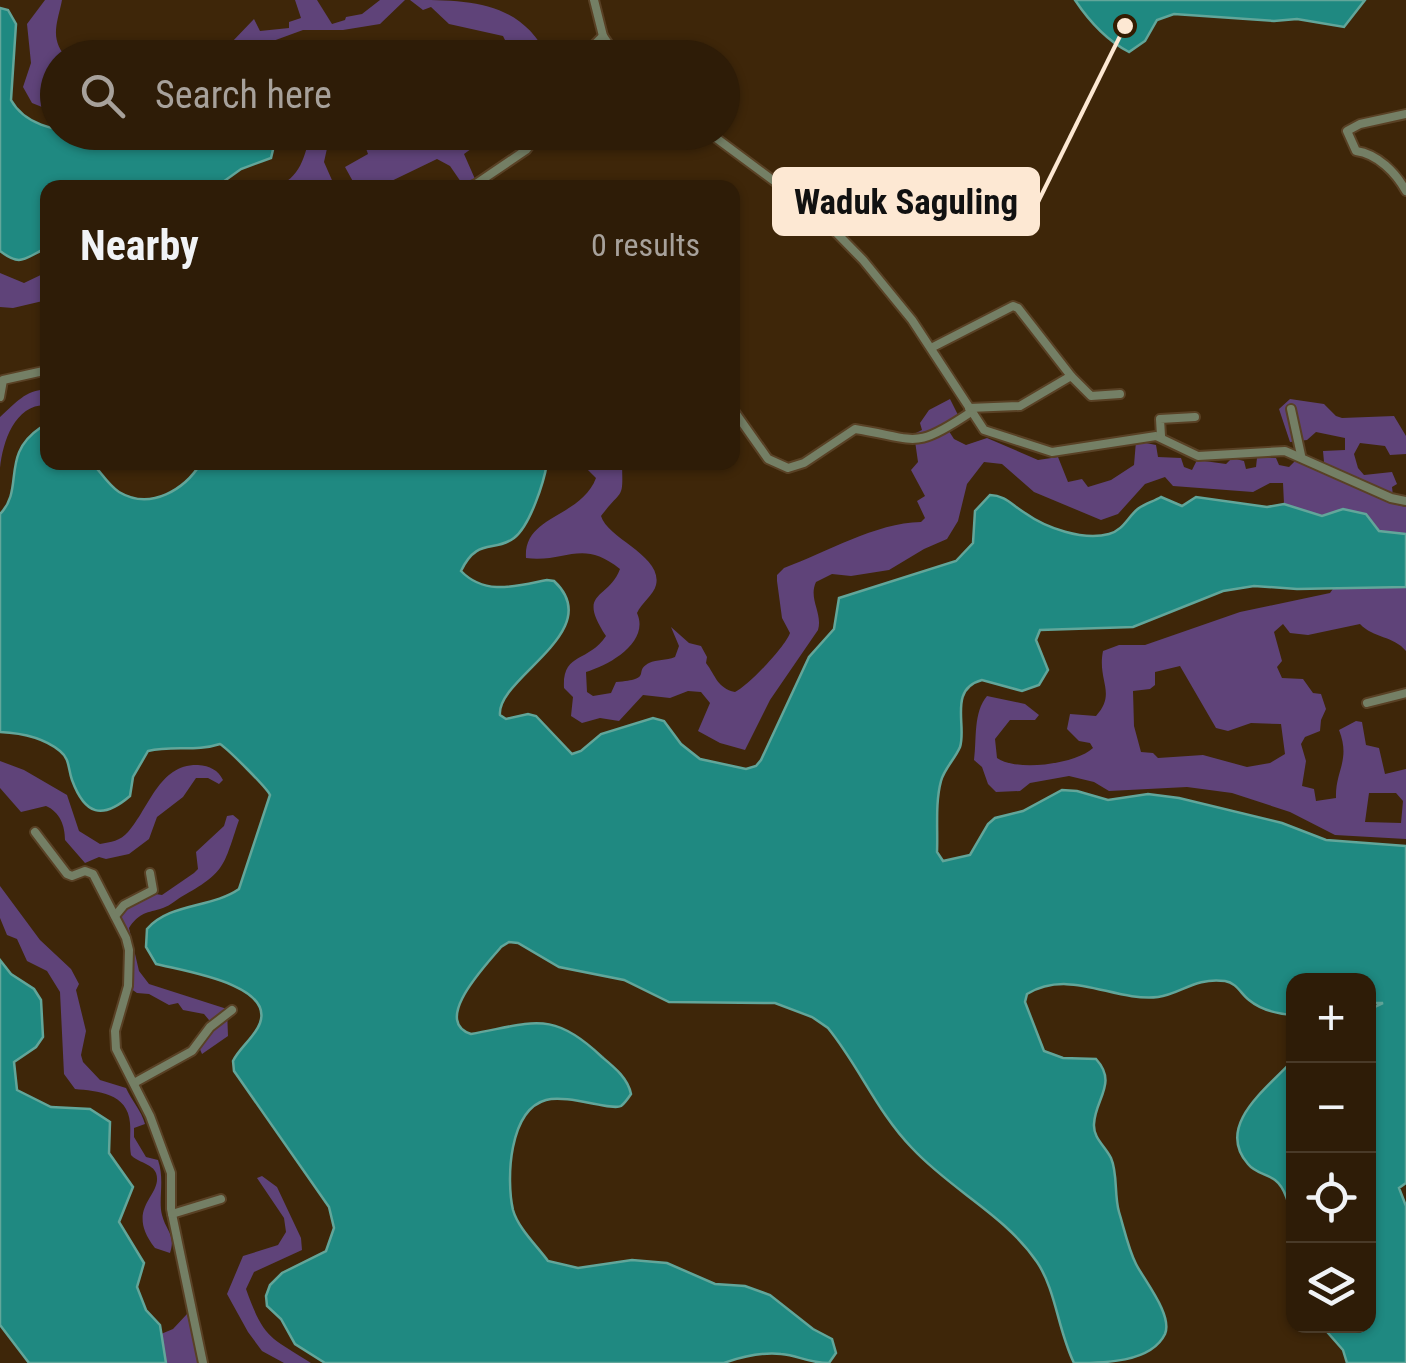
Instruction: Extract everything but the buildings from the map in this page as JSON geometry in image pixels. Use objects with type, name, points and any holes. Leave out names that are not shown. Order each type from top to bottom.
[{"type":"street","points":[[594,0],[606,40]]},
{"type":"street","points":[[599,40],[603,36]]},
{"type":"street","points":[[1406,114],[1347,130],[1354,149],[1370,154],[1398,175],[1406,191]]},
{"type":"street","points":[[482,180],[526,150]]},
{"type":"street","points":[[732,150],[817,214],[863,260],[912,320],[984,430],[1052,452],[1161,436],[1198,456],[1280,450],[1406,501]]},
{"type":"street","points":[[931,348],[1013,306],[1092,396],[1120,394]]},
{"type":"street","points":[[0,397],[3,380],[40,372]]},
{"type":"street","points":[[740,419],[768,459],[788,468],[804,463],[855,430],[926,440],[970,410],[1020,406],[1071,376]]},
{"type":"street","points":[[1291,409],[1301,456]]},
{"type":"street","points":[[1161,436],[1160,419],[1195,417]]},
{"type":"street","points":[[1367,703],[1406,694]]},
{"type":"street","points":[[35,832],[67,874],[93,874],[126,938],[130,967],[115,1031],[116,1049],[172,1173],[172,1214],[203,1363]]},
{"type":"street","points":[[115,916],[124,905],[153,890],[150,873]]},
{"type":"street","points":[[134,1083],[192,1051],[210,1027],[232,1010]]},
{"type":"street","points":[[172,1214],[221,1198]]},
{"type":"shaded area","points":[[45,0],[62,0],[57,40],[40,40],[40,106],[32,103],[23,87],[31,63],[27,24]]},
{"type":"shaded area","points":[[295,0],[317,0],[332,24],[362,14],[380,0],[405,0],[380,24],[343,30],[303,30],[276,40],[234,40],[254,19],[260,31],[289,28],[289,22],[301,18]]},
{"type":"shaded area","points":[[410,0],[490,7],[523,24],[537,40],[505,40],[503,36],[449,24],[431,7],[423,10]]},
{"type":"shaded area","points":[[306,150],[327,150],[324,162],[332,180],[288,180]]},
{"type":"shaded area","points":[[367,150],[470,150],[464,154],[475,179],[460,180],[450,166],[437,159],[394,180],[352,180],[345,167],[368,154]]},
{"type":"shaded area","points":[[0,273],[24,283],[40,275],[40,302],[0,307]]},
{"type":"shaded area","points":[[39,390],[40,406],[19,417],[13,426],[0,468],[0,417],[16,402]]},
{"type":"shaded area","points":[[950,399],[958,415],[945,425],[954,439],[966,445],[987,438],[1038,460],[1058,457],[1068,482],[1082,479],[1088,487],[1111,480],[1134,465],[1136,441],[1156,445],[1158,457],[1181,458],[1184,467],[1192,470],[1197,460],[1226,464],[1232,458],[1244,461],[1246,469],[1256,467],[1257,458],[1276,458],[1279,465],[1289,467],[1295,461],[1309,467],[1324,462],[1323,451],[1345,450],[1345,438],[1316,432],[1307,440],[1290,442],[1279,409],[1290,399],[1324,404],[1342,418],[1394,416],[1406,436],[1406,454],[1390,455],[1385,446],[1360,443],[1354,454],[1364,475],[1392,472],[1397,484],[1392,487],[1394,504],[1406,507],[1406,534],[1379,531],[1343,509],[1322,516],[1284,504],[1283,483],[1270,483],[1253,492],[1173,486],[1165,477],[1145,484],[1118,514],[1101,520],[1034,492],[1002,464],[984,462],[967,484],[958,521],[947,539],[889,570],[851,576],[832,574],[816,582],[818,630],[770,700],[745,750],[698,731],[710,703],[701,692],[688,691],[670,698],[643,695],[619,721],[600,718],[582,723],[571,716],[573,697],[564,688],[567,668],[606,636],[597,621],[594,603],[620,569],[584,553],[526,558],[534,533],[589,491],[596,478],[588,470],[622,470],[620,493],[601,516],[644,556],[656,575],[656,585],[637,613],[640,624],[633,643],[616,658],[586,672],[587,692],[593,696],[611,693],[616,682],[639,677],[649,663],[675,657],[679,646],[671,627],[689,643],[701,646],[718,681],[735,692],[766,666],[790,633],[782,618],[777,581],[784,568],[869,533],[925,518],[917,501],[925,496],[911,470],[918,462],[914,434],[922,430],[920,423],[929,410]]},
{"type":"shaded area","points":[[1335,586],[1406,587],[1406,651],[1360,624],[1308,635],[1290,633],[1283,624],[1274,632],[1282,661],[1277,667],[1282,678],[1303,679],[1313,693],[1321,694],[1326,709],[1320,731],[1305,737],[1301,744],[1306,761],[1302,786],[1314,789],[1316,801],[1336,798],[1343,758],[1339,730],[1362,722],[1366,745],[1379,748],[1385,774],[1406,769],[1406,839],[1335,835],[1290,812],[1232,793],[1187,787],[1109,791],[1094,782],[1069,776],[1030,783],[1020,791],[996,792],[974,760],[978,718],[987,696],[1025,704],[1039,715],[1035,720],[1010,720],[995,739],[997,758],[1032,765],[1074,758],[1093,748],[1067,729],[1070,714],[1096,716],[1102,708],[1106,693],[1103,651],[1119,645],[1145,645],[1240,612],[1330,593]],"holes":[[[1180,666],[1216,728],[1228,731],[1251,723],[1281,724],[1285,754],[1270,763],[1247,767],[1203,755],[1158,758],[1153,753],[1141,752],[1134,726],[1133,691],[1155,685],[1155,672]],[[1369,793],[1396,793],[1403,801],[1401,823],[1365,822]]]},
{"type":"shaded area","points":[[0,761],[67,795],[79,831],[100,844],[125,835],[174,772],[198,765],[216,771],[223,780],[219,784],[208,778],[196,778],[183,797],[157,817],[149,839],[129,854],[99,857],[85,863],[65,840],[63,825],[55,812],[46,806],[21,812],[0,788]]},
{"type":"shaded area","points":[[227,816],[239,820],[215,874],[169,905],[139,917],[129,928],[139,971],[149,984],[227,1009],[228,1036],[202,1054],[199,1047],[214,1026],[204,1014],[137,993],[124,984],[127,952],[111,911],[135,897],[162,895],[194,873],[198,869],[196,852],[224,826]]},
{"type":"shaded area","points":[[0,886],[40,940],[71,969],[79,984],[76,990],[86,1031],[83,1062],[100,1080],[126,1088],[141,1114],[145,1124],[134,1128],[134,1137],[146,1157],[158,1160],[161,1209],[171,1237],[170,1253],[155,1248],[146,1234],[143,1212],[155,1189],[156,1173],[131,1155],[130,1123],[124,1105],[110,1096],[75,1089],[64,1074],[60,992],[47,971],[27,961],[17,939],[7,935],[0,918]]},
{"type":"shaded area","points":[[262,1176],[277,1187],[301,1238],[302,1250],[254,1272],[246,1289],[269,1335],[311,1363],[284,1363],[262,1351],[227,1294],[243,1256],[278,1245],[286,1232],[284,1218],[257,1178]]},
{"type":"shaded area","points":[[187,1314],[200,1363],[166,1363],[161,1334],[173,1329]]},
{"type":"water","points":[[1075,0],[1365,0],[1344,27],[1297,19],[1174,14],[1157,20],[1145,41],[1129,52],[1099,29]]},
{"type":"water","points":[[0,8],[8,10],[16,24],[11,100],[25,116],[40,124],[40,150],[273,150],[271,158],[241,169],[226,180],[40,180],[40,251],[19,260],[0,251]]},
{"type":"water","points":[[40,428],[40,470],[98,470],[119,492],[143,499],[176,489],[196,470],[545,470],[520,532],[507,542],[473,554],[461,571],[480,584],[491,586],[554,581],[567,600],[568,618],[560,636],[514,685],[503,701],[500,715],[506,719],[536,716],[572,754],[601,734],[653,718],[664,721],[681,744],[700,759],[746,769],[761,760],[809,657],[834,629],[839,598],[956,561],[973,543],[975,511],[990,495],[1005,499],[1054,528],[1088,536],[1114,532],[1139,508],[1161,497],[1182,506],[1196,497],[1267,507],[1284,504],[1322,516],[1343,509],[1366,514],[1379,531],[1406,534],[1406,587],[1254,586],[1223,591],[1133,627],[1040,630],[1036,640],[1048,670],[1039,685],[1022,691],[982,680],[965,691],[960,747],[939,789],[937,852],[943,861],[970,855],[995,818],[1023,811],[1062,790],[1108,800],[1148,794],[1179,798],[1282,823],[1326,840],[1406,846],[1406,1183],[1399,1188],[1406,1206],[1406,1363],[1347,1363],[1343,1350],[1328,1333],[1376,1333],[1376,1006],[1383,1003],[1376,1003],[1376,973],[1286,973],[1286,1014],[1259,1006],[1233,984],[1214,980],[1158,997],[1059,984],[1027,994],[1025,1002],[1044,1051],[1063,1058],[1096,1059],[1102,1068],[1105,1084],[1094,1129],[1113,1164],[1118,1205],[1131,1251],[1165,1317],[1165,1334],[1149,1351],[1112,1361],[1074,1363],[1049,1285],[1037,1262],[1009,1230],[912,1148],[888,1119],[828,1028],[812,1017],[775,1003],[669,1002],[624,980],[559,967],[518,943],[509,942],[466,992],[459,1005],[460,1027],[471,1034],[527,1024],[555,1026],[585,1042],[611,1065],[624,1078],[631,1094],[616,1107],[546,1100],[524,1117],[513,1147],[510,1181],[513,1210],[528,1237],[548,1261],[578,1268],[632,1260],[667,1263],[715,1284],[745,1286],[770,1295],[832,1339],[836,1353],[829,1363],[774,1354],[724,1363],[325,1363],[295,1344],[281,1319],[267,1306],[266,1296],[282,1273],[326,1251],[334,1228],[329,1207],[234,1071],[233,1061],[258,1028],[261,1010],[253,998],[223,981],[156,964],[146,947],[147,929],[167,914],[239,889],[270,795],[220,744],[166,748],[148,751],[133,777],[130,796],[111,809],[95,810],[77,792],[60,751],[32,737],[0,732],[0,514],[11,494],[20,449]]},
{"type":"water","points":[[0,960],[41,1000],[43,1037],[36,1047],[14,1062],[17,1090],[51,1107],[90,1109],[110,1122],[109,1153],[133,1187],[119,1222],[144,1263],[137,1287],[146,1310],[160,1325],[166,1363],[29,1363],[0,1325]]},
{"type":"water","points":[[1286,1067],[1286,1198],[1275,1180],[1248,1164],[1239,1149],[1241,1121],[1259,1094]]},
{"type":"place","name":"Waduk Saguling","points":[[1125,26]]}]
